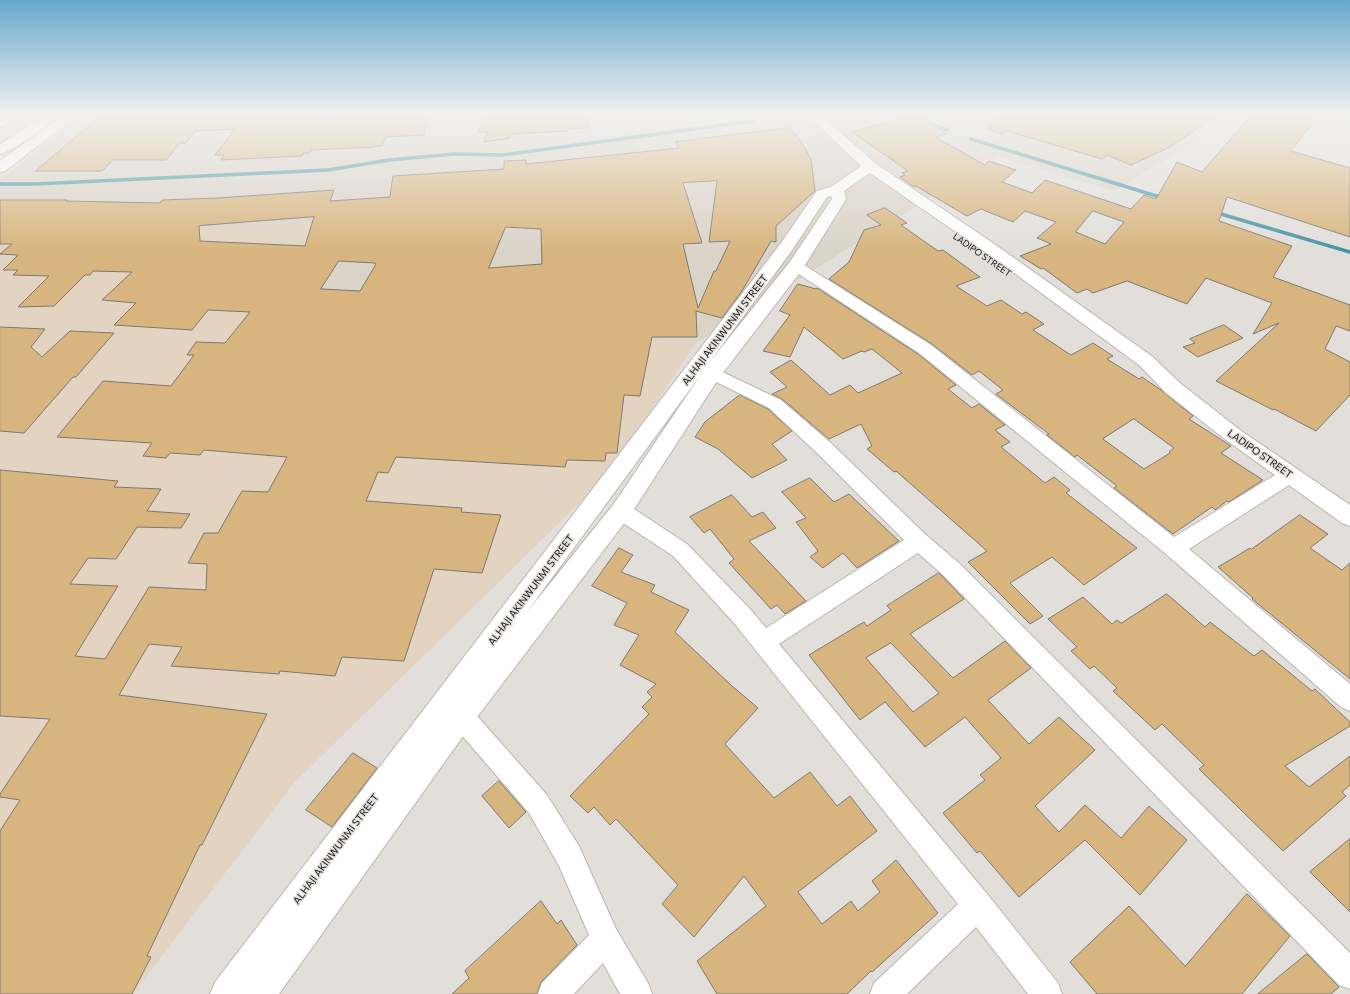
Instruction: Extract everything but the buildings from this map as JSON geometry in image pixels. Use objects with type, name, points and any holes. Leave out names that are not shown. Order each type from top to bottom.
[{"type":"main road","points":[[2,166],[11,159]]},
{"type":"main road","name":"LADIPO STREET","points":[[853,159],[865,170],[987,257],[1130,365],[1173,388],[1233,435],[1350,517]]},
{"type":"main road","name":"LADIPO STREET","points":[[855,159],[865,170]]},
{"type":"main road","name":"ALHAJI AKINWUNMI STREET","points":[[227,994],[778,259],[822,194],[836,190],[865,170]]},
{"type":"main road","name":"ALHAJI AKINWUNMI STREET","points":[[259,994],[461,716],[621,511],[712,373],[796,266],[839,199],[836,190]]},
{"type":"street","points":[[796,266],[925,349],[1173,548],[1350,700]]},
{"type":"street","points":[[712,373],[775,404],[826,450],[919,542],[952,570],[1350,974]]},
{"type":"street","points":[[1173,548],[1290,475]]},
{"type":"street","points":[[621,511],[680,550],[742,616],[978,905],[1048,994]]},
{"type":"street","points":[[763,642],[919,542]]},
{"type":"street","points":[[461,716],[538,804],[569,856],[606,938],[637,994]]},
{"type":"street","points":[[884,994],[978,905]]},
{"type":"street","points":[[553,994],[606,938]]},
{"type":"shaded area","points":[[26,159],[992,159],[696,343],[495,335],[300,321],[367,218],[188,233],[0,222],[0,179]]},
{"type":"shaded area","points":[[1008,159],[1166,159],[1114,191]]},
{"type":"shaded area","points":[[368,217],[300,321],[495,335],[696,343],[607,476],[294,783],[133,994],[0,994],[0,222],[188,233]]},
{"type":"waterway","points":[[0,184],[35,184],[328,170],[396,159]]},
{"type":"waterway","points":[[1037,159],[1163,198]]},
{"type":"waterway","points":[[1214,212],[1350,252]]}]
